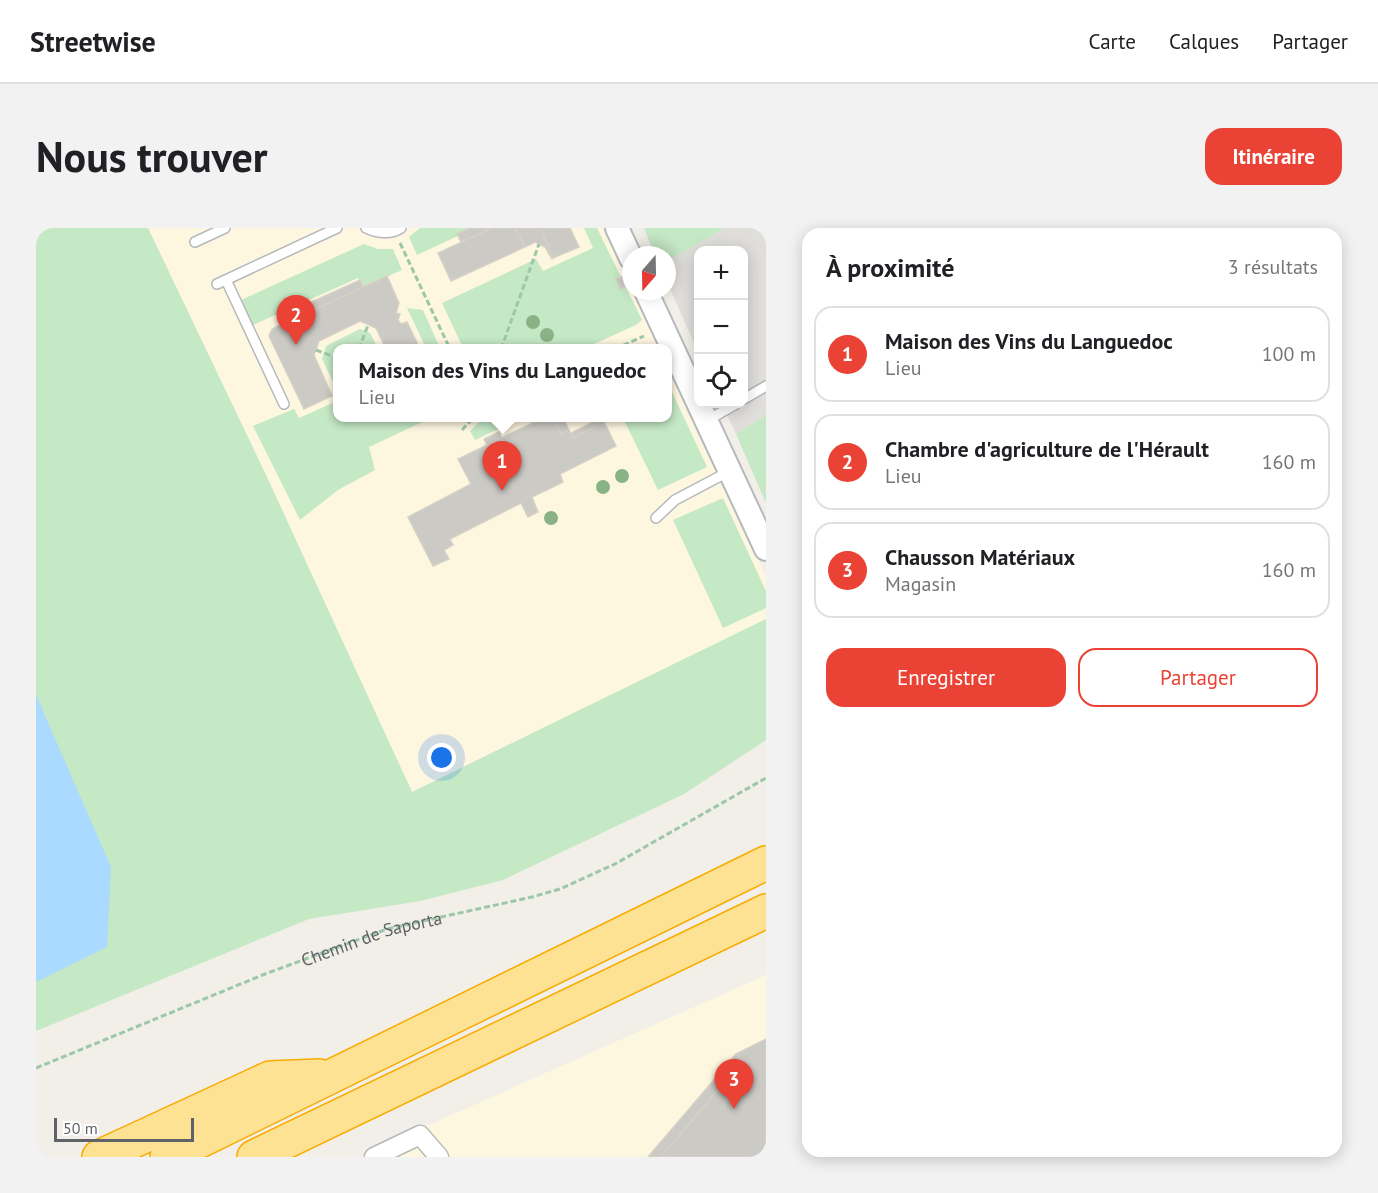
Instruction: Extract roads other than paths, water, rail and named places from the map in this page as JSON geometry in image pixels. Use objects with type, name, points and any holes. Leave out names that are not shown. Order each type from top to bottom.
[{"type":"highway","points":[[167,1157],[766,862]]},
{"type":"highway","points":[[254,1157],[766,911]]},
{"type":"highway","points":[[99,1157],[270,1078],[330,1076]]},
{"type":"street","points":[[617,228],[625,246]]},
{"type":"street","points":[[650,300],[670,344]]},
{"type":"street","points":[[672,349],[766,549]]},
{"type":"street","points":[[374,1157],[420,1135],[439,1157]]},
{"type":"lane","points":[[195,242],[225,228]]},
{"type":"lane","points":[[284,404],[221,282],[337,228]]},
{"type":"lane","points":[[366,228],[375,233],[398,230]]},
{"type":"lane","points":[[748,397],[766,386]]},
{"type":"lane","points":[[706,421],[729,408]]},
{"type":"lane","points":[[656,518],[675,500],[728,472]]},
{"type":"water","points":[[36,695],[111,867],[107,947],[36,982]]},
{"type":"place","name":"Chambre d'agriculture de l'Hérault","points":[[296,345]]},
{"type":"place","name":"Maison des Vins du Languedoc","points":[[502,491]]},
{"type":"place","name":"Chausson Matériaux","points":[[734,1109]]}]
